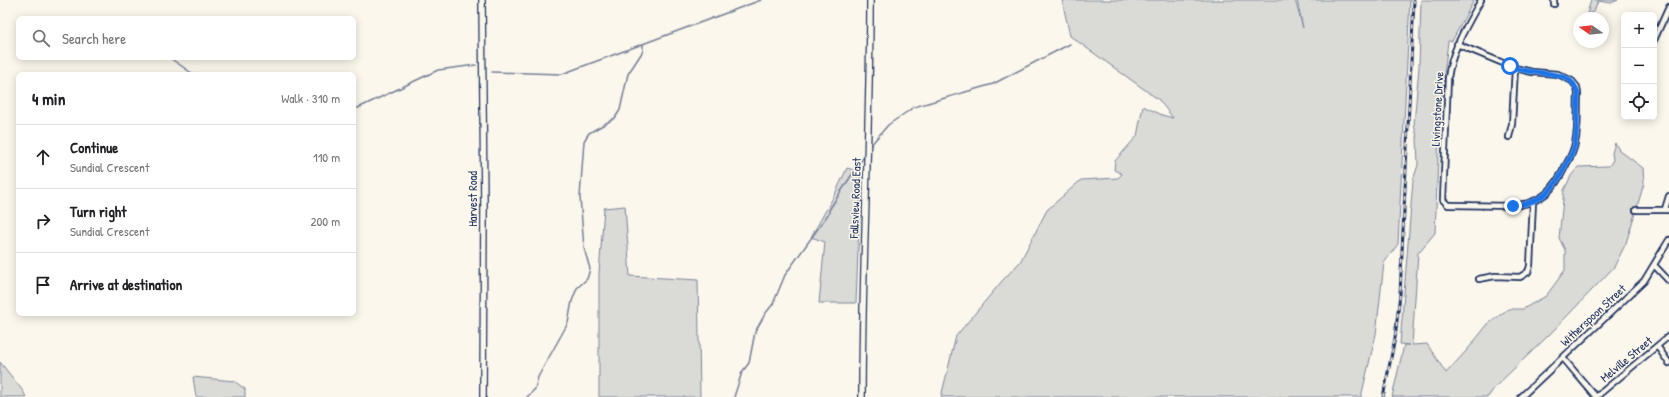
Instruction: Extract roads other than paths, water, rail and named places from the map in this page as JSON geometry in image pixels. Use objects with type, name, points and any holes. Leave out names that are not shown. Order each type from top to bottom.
[{"type":"street","name":"Harvest Road","points":[[482,0],[484,206],[483,397]]},
{"type":"street","name":"Fallsview Road East","points":[[862,397],[862,319],[870,98],[870,0]]},
{"type":"street","name":"Livingstone Drive","points":[[1480,0],[1450,60],[1443,200],[1451,206],[1513,206],[1533,202]]},
{"type":"street","points":[[1657,33],[1669,7]]},
{"type":"street","points":[[1457,44],[1515,68],[1532,72],[1558,74],[1572,81],[1577,87],[1578,94],[1576,141],[1573,153],[1552,189],[1533,202],[1530,266],[1528,272],[1520,277],[1495,276],[1479,279]]},
{"type":"street","points":[[1509,137],[1512,124],[1515,68]]},
{"type":"street","points":[[1636,210],[1667,210],[1669,196]]},
{"type":"street","name":"Witherspoon Street","points":[[1521,397],[1644,281],[1669,240]]},
{"type":"street","points":[[1654,265],[1669,281]]},
{"type":"street","name":"Melville Street","points":[[1596,397],[1669,336]]},
{"type":"street","points":[[1657,346],[1669,363]]},
{"type":"street","points":[[1563,358],[1596,397]]},
{"type":"waterway","points":[[492,72],[562,74],[761,0]]},
{"type":"waterway","points":[[527,397],[535,389],[538,377],[568,323],[572,301],[577,288],[587,279],[590,269],[584,248],[580,197],[584,141],[589,133],[615,118],[620,110],[628,74],[643,51],[643,44]]},
{"type":"waterway","points":[[870,146],[888,125],[914,107],[993,84],[1070,44]]},
{"type":"waterway","points":[[173,60],[190,72]]},
{"type":"waterway","points":[[356,108],[438,70],[476,65]]},
{"type":"waterway","points":[[734,397],[742,372],[749,363],[755,332],[765,314],[773,304],[785,275],[829,213],[829,210],[866,153]]},
{"type":"railway","points":[[1383,397],[1395,338],[1400,294],[1414,0]]}]
